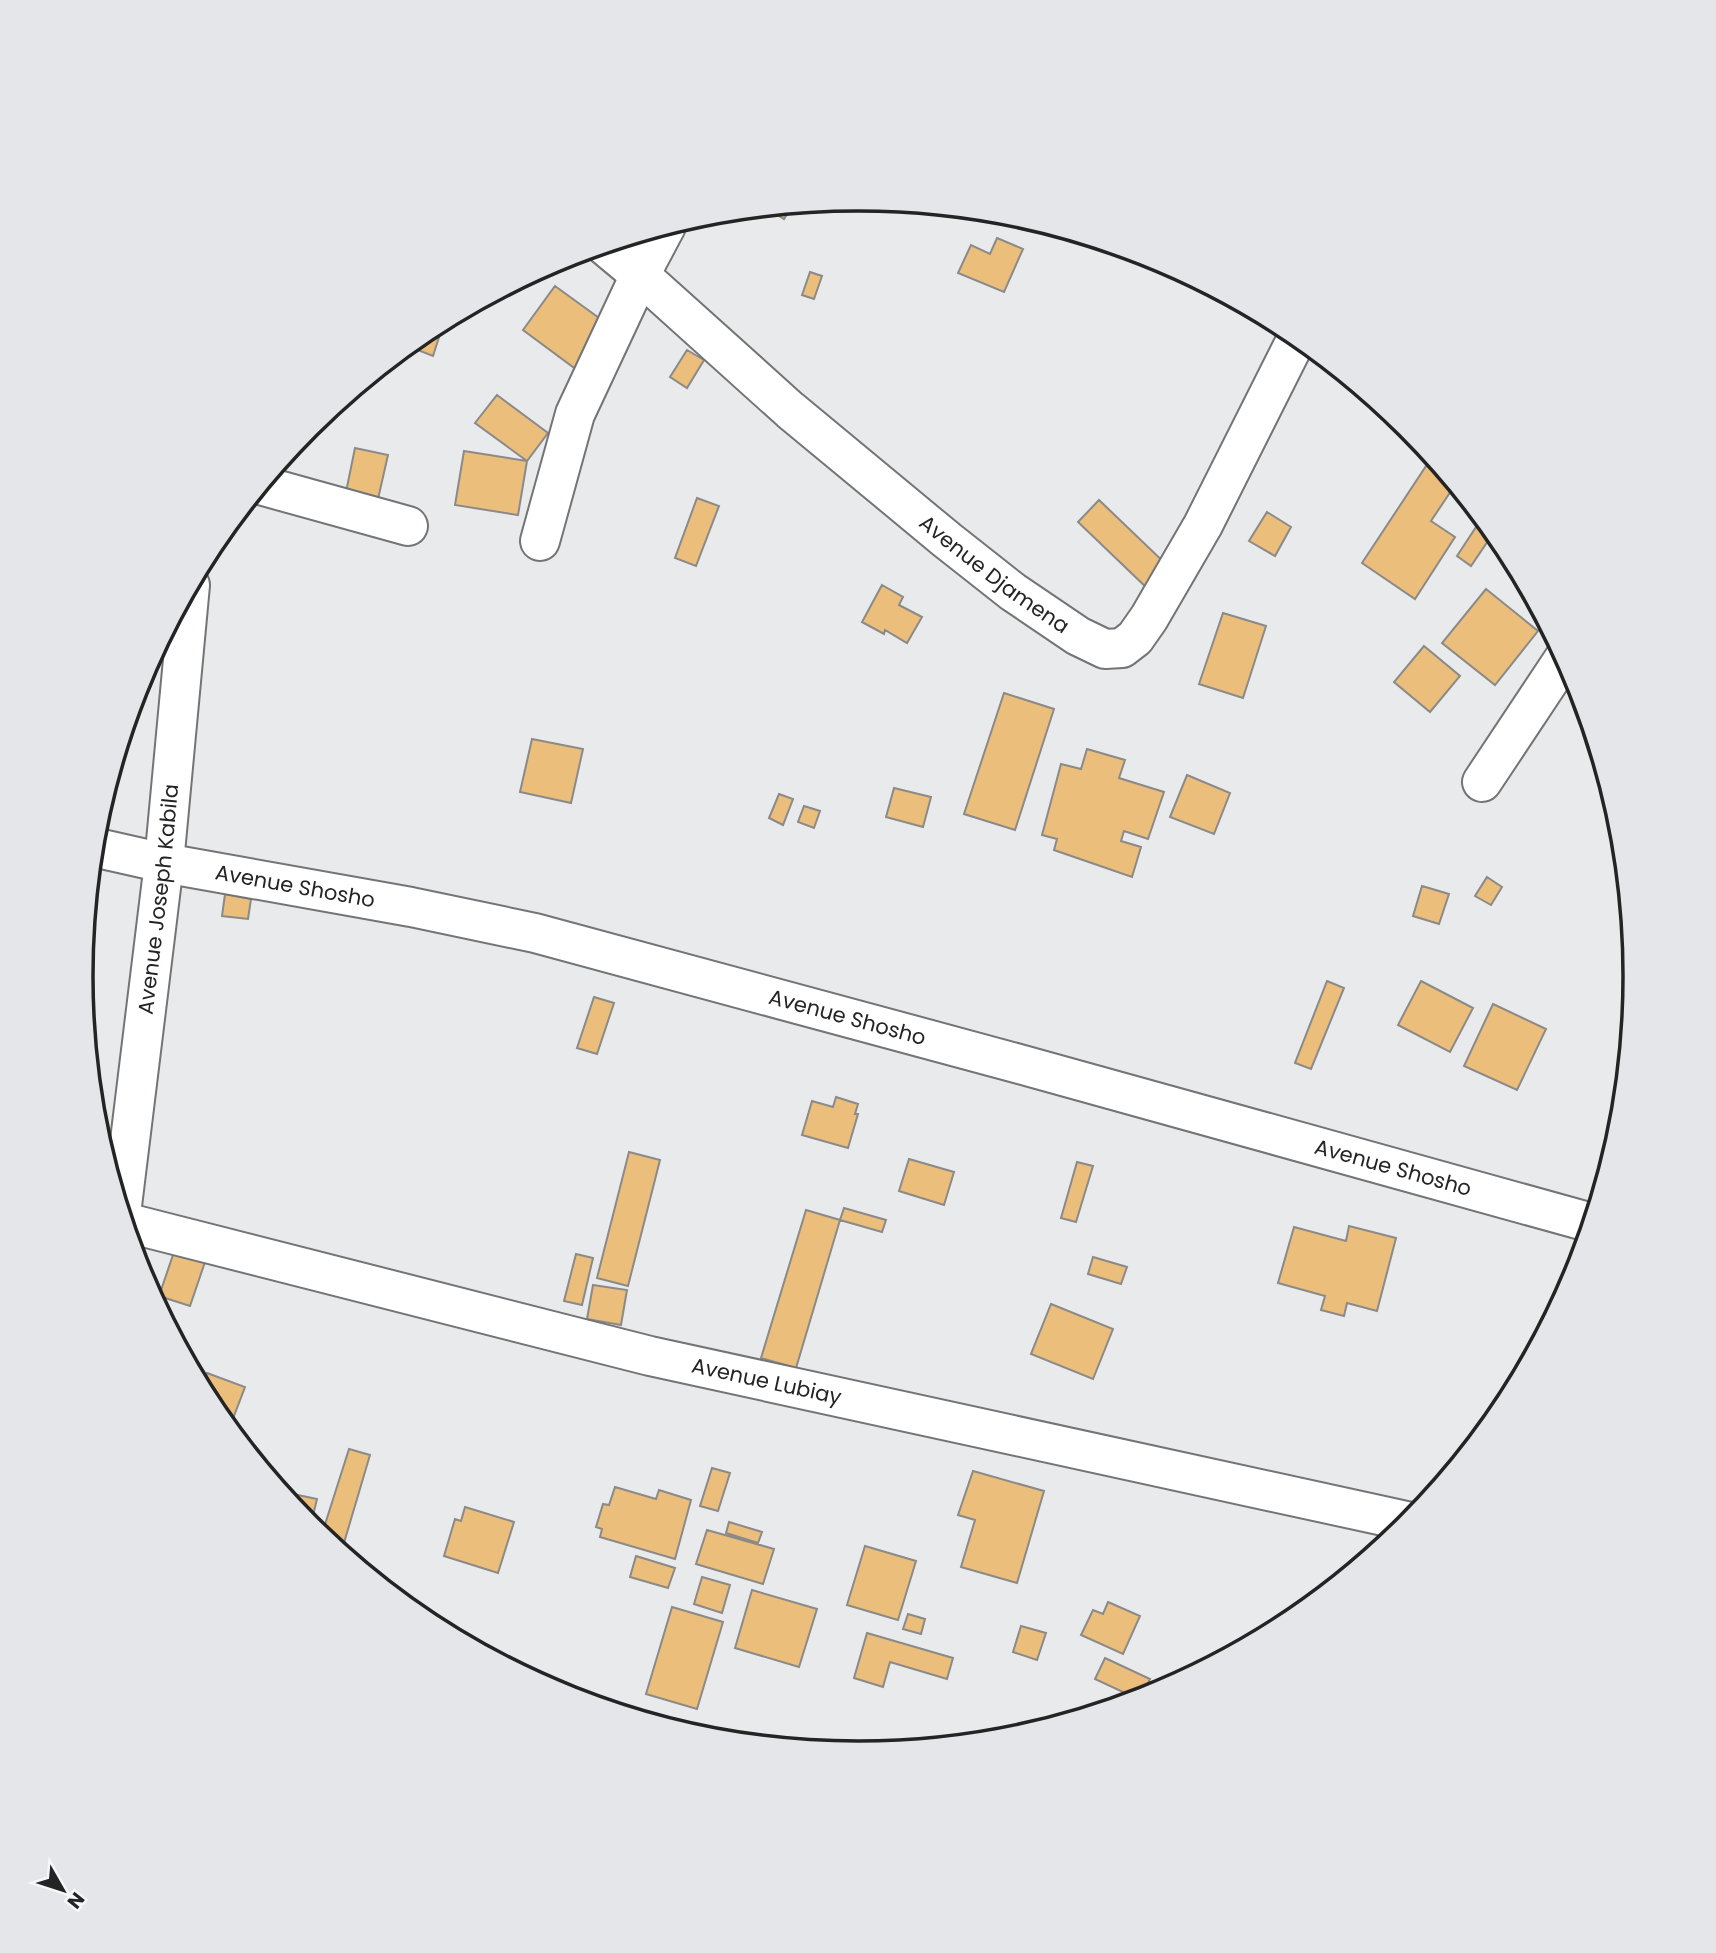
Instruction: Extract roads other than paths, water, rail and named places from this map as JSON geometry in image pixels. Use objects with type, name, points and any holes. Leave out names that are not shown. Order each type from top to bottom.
[{"type":"street","points":[[540,541],[575,414],[660,237]]},
{"type":"street","name":"Avenue Djamena","points":[[612,252],[790,411],[947,540],[1013,592],[1078,636],[1105,649],[1122,648],[1135,638],[1149,618],[1203,525],[1293,347]]},
{"type":"street","points":[[270,488],[408,526]]},
{"type":"street","name":"Avenue Joseph Kabila","points":[[124,1191],[164,863],[188,608]]},
{"type":"street","points":[[1482,782],[1558,668]]},
{"type":"street","name":"Avenue Shosho","points":[[103,849],[164,863],[411,906],[535,933],[1583,1221]]},
{"type":"street","name":"Avenue Lubiay","points":[[134,1226],[650,1356],[1398,1519]]}]
